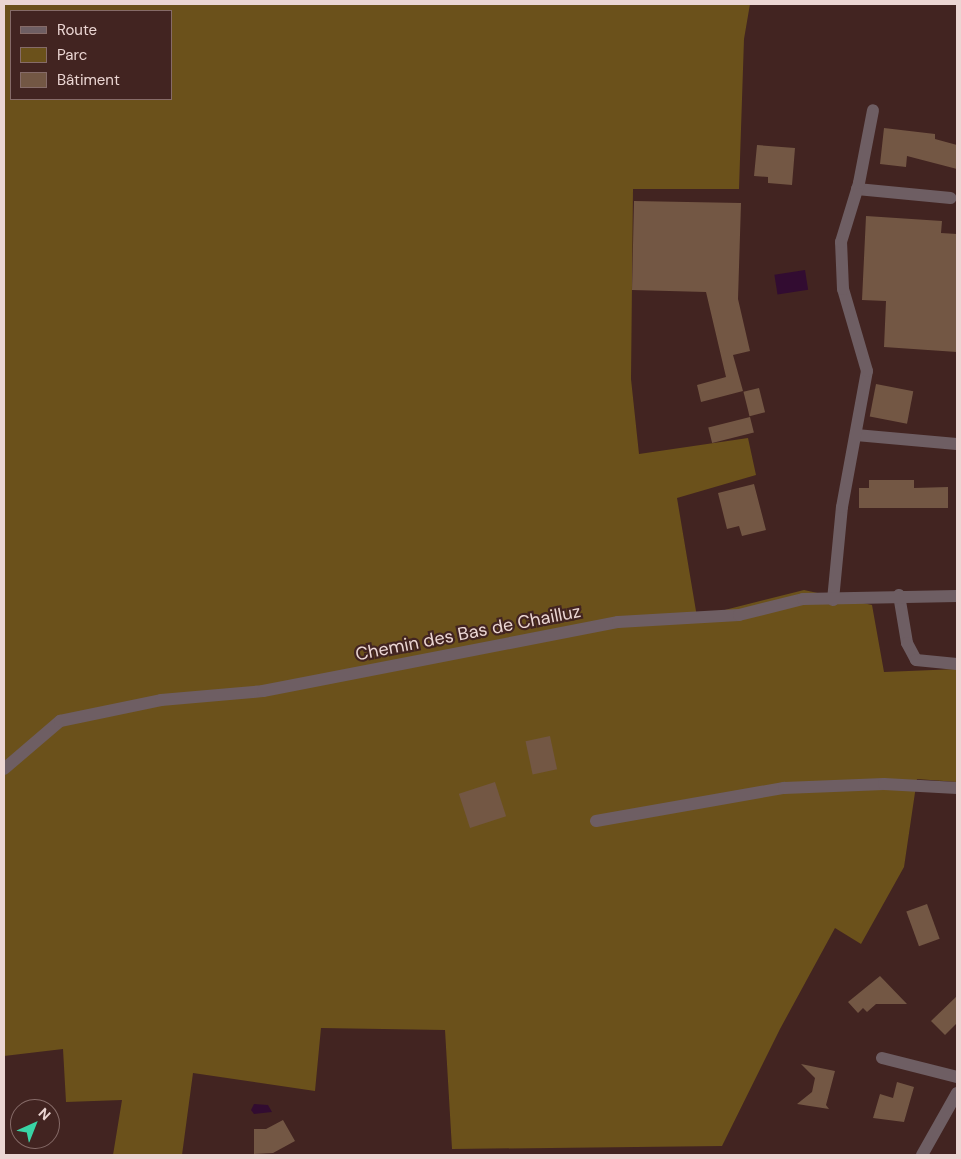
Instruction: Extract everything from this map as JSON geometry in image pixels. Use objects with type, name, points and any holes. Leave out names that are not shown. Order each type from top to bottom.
[{"type":"street","points":[[833,600],[842,508],[867,371],[843,289],[840,264],[841,242],[857,189],[873,110]]},
{"type":"street","points":[[857,189],[951,198]]},
{"type":"street","points":[[856,435],[957,444]]},
{"type":"street","points":[[899,595],[907,642],[916,660],[957,664]]},
{"type":"street","name":"Chemin des Bas de Chailluz","points":[[4,769],[60,721],[161,700],[263,691],[618,622],[739,615],[803,598],[833,600],[899,595],[957,596]]},
{"type":"street","points":[[596,821],[784,788],[884,784],[957,788]]},
{"type":"street","points":[[882,1058],[957,1077]]},
{"type":"street","points":[[922,1155],[957,1094]]},
{"type":"green space","points":[[4,4],[750,4],[744,39],[739,189],[633,189],[631,379],[639,454],[748,438],[756,475],[677,498],[697,617],[804,590],[872,605],[884,672],[957,669],[957,782],[917,779],[904,867],[861,944],[835,928],[780,1029],[722,1146],[452,1149],[445,1030],[321,1028],[315,1091],[193,1073],[182,1155],[113,1155],[122,1100],[66,1102],[63,1049],[4,1056]]},
{"type":"shaded area","points":[[805,270],[808,290],[778,295],[774,275]]},
{"type":"shaded area","points":[[254,1104],[268,1105],[272,1112],[254,1114],[251,1110]]},
{"type":"building","points":[[884,128],[935,134],[935,139],[957,145],[957,169],[907,156],[906,167],[880,164]]},
{"type":"building","points":[[757,145],[795,148],[792,185],[768,183],[768,177],[754,176]]},
{"type":"building","points":[[634,201],[741,203],[738,299],[750,351],[733,355],[743,391],[701,402],[697,385],[726,377],[706,292],[632,290]]},
{"type":"building","points":[[866,216],[942,221],[941,233],[957,234],[957,352],[884,347],[886,301],[862,300]]},
{"type":"building","points":[[876,384],[913,391],[907,424],[870,416]]},
{"type":"building","points":[[759,388],[765,412],[750,416],[743,392]]},
{"type":"building","points":[[750,417],[754,433],[712,443],[708,427]]},
{"type":"building","points":[[869,480],[914,480],[914,488],[948,487],[948,508],[859,508],[859,488],[869,488]]},
{"type":"building","points":[[754,484],[766,530],[742,536],[739,526],[727,529],[718,493]]},
{"type":"building","points":[[550,736],[557,769],[533,774],[526,741]]},
{"type":"building","points":[[495,782],[506,816],[470,828],[459,794]]},
{"type":"building","points":[[927,904],[940,939],[919,946],[906,912]]},
{"type":"building","points":[[880,976],[907,1004],[876,1004],[867,1012],[863,1008],[858,1013],[848,1002]]},
{"type":"building","points":[[957,996],[957,1023],[945,1035],[931,1021]]},
{"type":"building","points":[[801,1064],[835,1071],[826,1105],[829,1109],[797,1104],[812,1092],[815,1078]]},
{"type":"building","points":[[897,1082],[914,1087],[904,1122],[873,1118],[880,1094],[893,1098]]},
{"type":"building","points":[[283,1120],[295,1141],[273,1153],[254,1154],[254,1129],[266,1129]]}]
